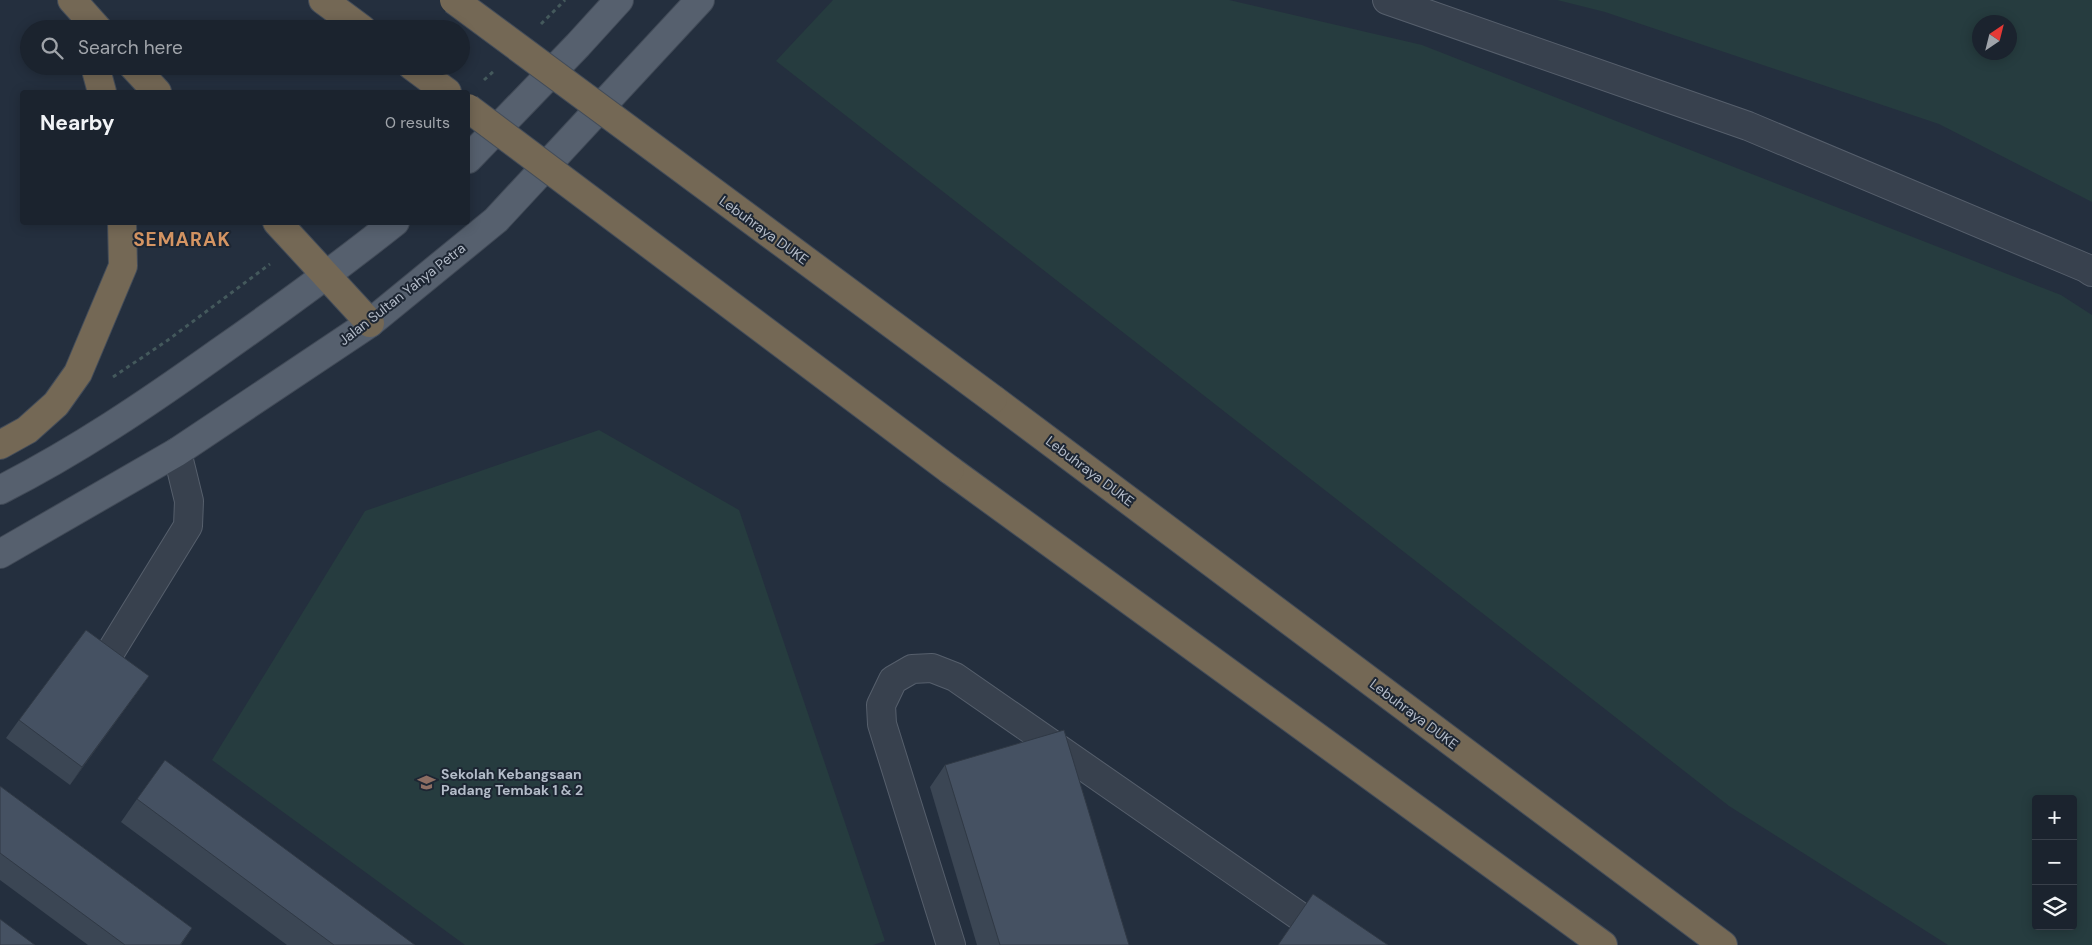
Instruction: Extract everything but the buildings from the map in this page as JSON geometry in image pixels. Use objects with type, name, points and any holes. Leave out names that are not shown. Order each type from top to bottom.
[{"type":"highway","points":[[63,0],[73,20]]},
{"type":"highway","points":[[72,0],[90,20]]},
{"type":"highway","points":[[323,0],[350,20]]},
{"type":"highway","name":"Lebuhraya DUKE","points":[[454,0],[993,399],[1723,945]]},
{"type":"highway","points":[[97,75],[101,90]]},
{"type":"highway","points":[[141,75],[155,90]]},
{"type":"highway","points":[[424,75],[444,90]]},
{"type":"highway","points":[[470,110],[950,470],[1603,945]]},
{"type":"highway","points":[[0,445],[27,430],[56,404],[78,373],[123,266],[122,225]]},
{"type":"highway","points":[[280,225],[370,323]]},
{"type":"main road","points":[[470,157],[619,0]]},
{"type":"main road","name":"Jalan Sultan Yahya Petra","points":[[0,554],[177,452],[370,323],[496,220],[700,0]]},
{"type":"main road","points":[[0,490],[143,406],[327,276],[391,225]]},
{"type":"lane","points":[[1387,0],[1748,126],[2092,272]]},
{"type":"lane","points":[[108,656],[188,526],[189,501],[177,452]]},
{"type":"lane","points":[[950,945],[882,724],[881,705],[893,680],[912,669],[932,668],[954,677],[1341,945]]},
{"type":"path","points":[[106,382],[213,307],[296,242]]},
{"type":"green space","points":[[833,0],[1229,0],[1422,45],[2061,295],[2092,315],[2092,945],[1948,945],[1729,806],[776,61]]},
{"type":"green space","points":[[1557,0],[2092,0],[2092,202],[1939,124],[1605,12]]},
{"type":"green space","points":[[599,430],[739,510],[885,941],[873,945],[465,945],[212,760],[365,511]]},
{"type":"place","name":"Sekolah Kebangsaan Padang Tembak 1 & 2","points":[[427,782]]},
{"type":"district","name":"SEMARAK","points":[[182,239]]}]
